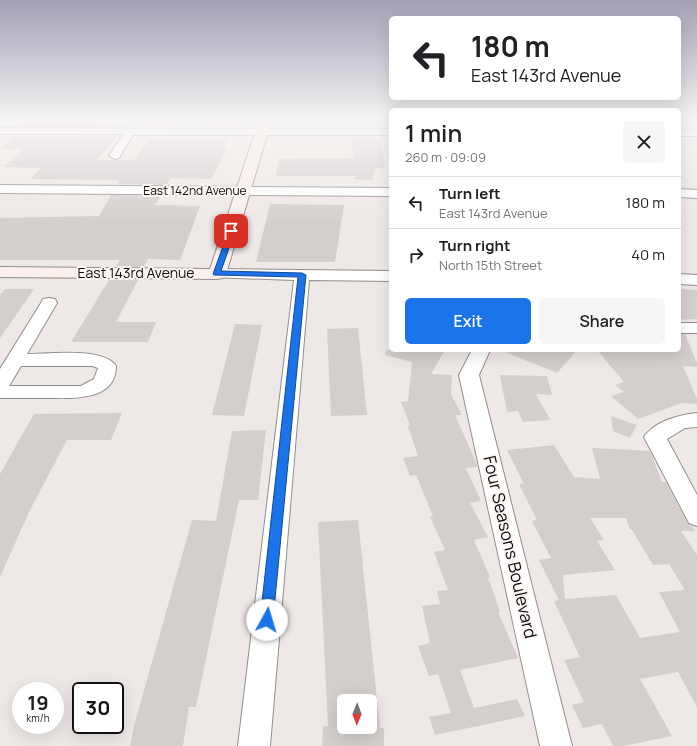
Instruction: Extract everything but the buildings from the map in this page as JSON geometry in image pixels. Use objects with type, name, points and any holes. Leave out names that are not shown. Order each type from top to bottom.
[{"type":"street","points":[[217,274],[254,156]]},
{"type":"street","name":"East 142nd Avenue","points":[[0,189],[389,192]]},
{"type":"street","points":[[681,193],[697,194]]},
{"type":"street","name":"East 143rd Avenue","points":[[0,272],[389,276]]},
{"type":"street","points":[[254,746],[302,275]]},
{"type":"street","points":[[681,279],[697,280]]},
{"type":"street","points":[[0,385],[50,303]]},
{"type":"street","points":[[681,328],[697,328]]},
{"type":"street","name":"Four Seasons Boulevard","points":[[480,352],[470,375],[556,746]]},
{"type":"street","points":[[0,392],[84,392],[96,388],[103,381],[107,372],[107,366],[96,360],[15,360]]},
{"type":"street","points":[[697,420],[680,422],[655,436],[697,517]]},
{"type":"route","points":[[231,231],[217,274],[302,275],[267,620]]}]
